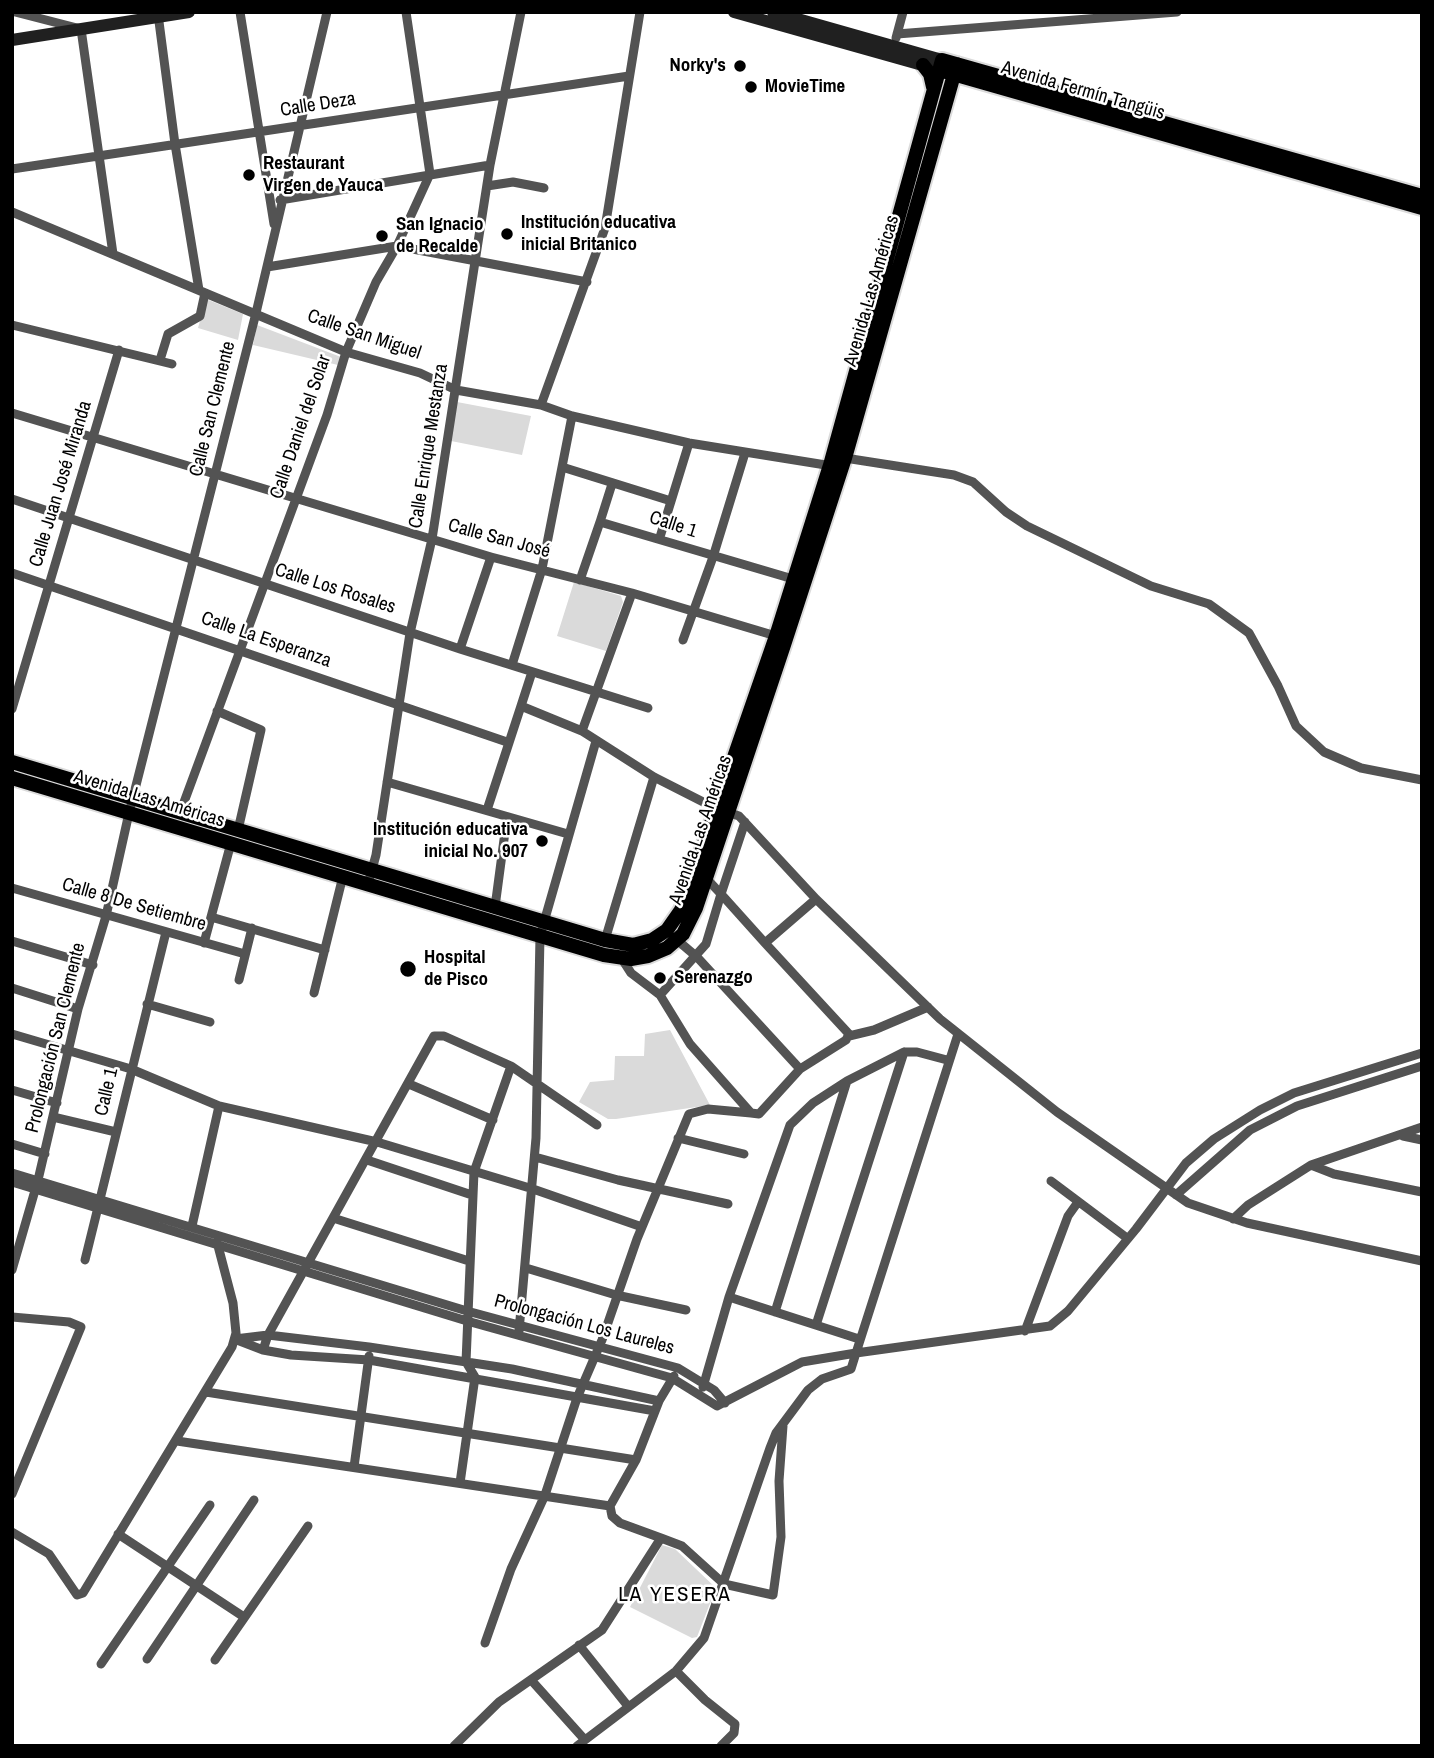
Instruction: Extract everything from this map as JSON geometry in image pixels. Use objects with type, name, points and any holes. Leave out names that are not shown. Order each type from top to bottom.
[{"type":"main road","points":[[12,40],[189,12]]},
{"type":"main road","name":"Avenida Fermín Tangüis","points":[[734,12],[760,16],[923,65],[940,65]]},
{"type":"main road","name":"Avenida Fermín Tangüis","points":[[773,12],[896,40],[940,65],[1154,126],[1422,208]]},
{"type":"main road","points":[[923,65],[930,74],[933,86]]},
{"type":"main road","name":"Avenida Las Américas","points":[[235,837],[344,876],[370,877],[495,907],[542,929],[623,944],[643,943],[659,936],[672,924],[681,910],[721,810],[839,464],[940,65]]},
{"type":"main road","name":"Avenida Las Américas","points":[[852,411],[955,69]]},
{"type":"main road","name":"Avenida Fermín Tangüis","points":[[1154,126],[1422,196]]},
{"type":"main road","name":"Avenida Las Américas","points":[[12,779],[130,806],[202,827],[542,929],[622,959],[648,957],[677,940],[689,923],[706,878],[721,810],[793,579],[839,464]]},
{"type":"main road","name":"Avenida Las Américas","points":[[12,762],[130,806],[180,813],[202,827]]},
{"type":"street","points":[[15,12],[81,29],[113,254]]},
{"type":"street","points":[[240,12],[257,132],[275,229]]},
{"type":"street","name":"Calle San Clemente","points":[[130,806],[256,313],[280,200],[327,12]]},
{"type":"street","points":[[407,12],[430,174]]},
{"type":"street","name":"Calle Enrique Mestanza","points":[[370,877],[410,633],[432,539],[490,165],[506,95],[520,12]]},
{"type":"street","points":[[541,405],[605,228],[640,12]]},
{"type":"street","points":[[903,12],[896,40],[1177,12]]},
{"type":"street","points":[[158,15],[175,144],[202,292],[200,316],[168,334],[160,360]]},
{"type":"street","name":"Calle Deza","points":[[12,169],[629,76]]},
{"type":"street","points":[[280,200],[490,165]]},
{"type":"street","name":"Calle Daniel del Solar","points":[[180,813],[346,352],[376,282],[397,246],[430,174]]},
{"type":"street","points":[[487,186],[513,182],[544,188]]},
{"type":"street","name":"Calle San Miguel","points":[[12,212],[346,352],[420,373],[456,390],[541,405],[689,443],[745,453],[954,475],[973,482],[1006,512],[1027,526],[1151,586],[1209,604],[1248,633],[1278,686],[1296,726],[1324,752],[1373,771],[1422,780]]},
{"type":"street","points":[[267,267],[397,246],[587,282]]},
{"type":"street","points":[[12,325],[172,363]]},
{"type":"street","name":"Calle Juan José Miranda","points":[[12,709],[17,679],[49,586],[119,350]]},
{"type":"street","name":"Calle San José","points":[[12,413],[432,539],[632,593],[776,636]]},
{"type":"street","points":[[512,665],[542,569],[572,415]]},
{"type":"street","points":[[660,537],[689,443]]},
{"type":"street","points":[[683,640],[713,557],[745,453]]},
{"type":"street","points":[[562,467],[671,501]]},
{"type":"street","points":[[580,580],[612,484]]},
{"type":"street","name":"Calle Los Rosales","points":[[12,499],[410,633],[648,708]]},
{"type":"street","name":"Calle 1","points":[[600,522],[660,537],[713,557],[793,579]]},
{"type":"street","points":[[460,649],[491,556]]},
{"type":"street","name":"Calle La Esperanza","points":[[12,573],[507,742]]},
{"type":"street","points":[[582,731],[632,593]]},
{"type":"street","points":[[487,810],[532,672]]},
{"type":"street","points":[[521,706],[582,731],[654,776],[721,810],[737,814],[816,899],[958,1034],[1057,1112],[1176,1195],[1203,1210],[1233,1219],[1422,1261]]},
{"type":"street","points":[[204,943],[235,837],[261,730],[218,711]]},
{"type":"street","points":[[519,1331],[535,1157],[542,929],[596,741]]},
{"type":"street","points":[[605,940],[654,776]]},
{"type":"street","points":[[387,782],[568,834]]},
{"type":"street","name":"Prolongación San Clemente","points":[[12,1270],[45,1154],[78,1009],[106,916],[130,806]]},
{"type":"street","points":[[495,907],[508,817]]},
{"type":"street","points":[[660,995],[706,944],[745,822]]},
{"type":"street","points":[[314,993],[344,876]]},
{"type":"street","points":[[706,878],[849,1036]]},
{"type":"street","name":"Calle 8 De Setiembre","points":[[12,888],[246,954]]},
{"type":"street","points":[[765,943],[816,899]]},
{"type":"street","points":[[211,917],[325,950]]},
{"type":"street","points":[[239,980],[252,928]]},
{"type":"street","name":"Calle 1","points":[[85,1260],[166,932]]},
{"type":"street","points":[[677,940],[697,957],[800,1069]]},
{"type":"street","points":[[12,941],[93,965]]},
{"type":"street","points":[[622,959],[631,973],[660,995],[690,1044],[751,1113]]},
{"type":"street","points":[[12,988],[78,1009]]},
{"type":"street","points":[[147,1004],[210,1022]]},
{"type":"street","points":[[485,1643],[512,1569],[545,1495],[577,1398],[597,1353],[642,1227],[689,1114],[697,1110],[751,1113],[763,1111],[800,1069],[849,1036],[874,1030],[929,1007]]},
{"type":"street","points":[[12,1034],[131,1069],[219,1106],[377,1142],[533,1189],[642,1227]]},
{"type":"street","points":[[532,1681],[581,1743],[627,1705],[676,1671],[704,1638],[762,1467],[783,1423],[815,1384],[851,1369],[947,1060],[958,1034]]},
{"type":"street","points":[[263,1350],[268,1335],[437,1035],[512,1066],[597,1125]]},
{"type":"street","points":[[700,1396],[729,1297],[790,1125],[813,1103],[847,1081],[904,1052],[917,1052],[947,1060]]},
{"type":"street","points":[[816,1325],[904,1052]]},
{"type":"street","points":[[725,1403],[802,1362],[1038,1330],[1059,1321],[1136,1229],[1166,1186],[1186,1163],[1214,1139],[1276,1101],[1320,1084],[1422,1052]]},
{"type":"street","points":[[460,1483],[475,1377],[466,1362],[474,1172],[512,1066]]},
{"type":"street","points":[[1176,1195],[1250,1130],[1297,1106],[1422,1066]]},
{"type":"street","points":[[775,1312],[847,1081]]},
{"type":"street","points":[[409,1084],[493,1120]]},
{"type":"street","points":[[12,1090],[57,1103]]},
{"type":"street","points":[[192,1226],[219,1106]]},
{"type":"street","points":[[53,1117],[116,1132]]},
{"type":"street","points":[[1233,1219],[1248,1205],[1311,1165],[1422,1128]]},
{"type":"street","points":[[1400,1135],[1422,1140]]},
{"type":"street","points":[[678,1138],[744,1154]]},
{"type":"street","points":[[12,1144],[45,1154]]},
{"type":"street","points":[[535,1157],[728,1204]]},
{"type":"street","points":[[367,1160],[472,1195]]},
{"type":"street","points":[[1311,1165],[1334,1174],[1422,1192]]},
{"type":"street","name":"Prolongación Los Laureles","points":[[12,1173],[37,1185],[192,1226],[309,1261],[467,1316]]},
{"type":"street","points":[[1051,1181],[1127,1238]]},
{"type":"street","points":[[12,1182],[37,1185]]},
{"type":"street","points":[[1025,1331],[1068,1216],[1078,1202]]},
{"type":"street","name":"Prolongación Los Laureles","points":[[99,1203],[304,1270],[597,1353],[672,1378],[714,1405],[725,1403]]},
{"type":"street","points":[[333,1218],[469,1261]]},
{"type":"street","points":[[12,1532],[49,1554],[80,1595],[177,1441],[235,1339],[233,1304],[214,1233]]},
{"type":"street","points":[[526,1268],[616,1295],[686,1310]]},
{"type":"street","points":[[729,1297],[859,1339]]},
{"type":"street","points":[[12,1317],[69,1322],[81,1327],[12,1494]]},
{"type":"street","points":[[235,1339],[268,1335],[369,1347],[583,1383],[659,1401]]},
{"type":"street","points":[[235,1339],[263,1350],[369,1360],[655,1411]]},
{"type":"street","points":[[354,1467],[369,1347]]},
{"type":"street","name":"Prolongación Los Laureles","points":[[597,1353],[678,1368],[704,1383],[725,1403]]},
{"type":"street","points":[[678,1368],[659,1401],[636,1460],[610,1506],[612,1516],[620,1523],[682,1546],[724,1584],[775,1593],[781,1537],[779,1480],[783,1423]]},
{"type":"street","points":[[206,1392],[636,1460]]},
{"type":"street","points":[[177,1441],[610,1506]]},
{"type":"street","points":[[146,1659],[254,1500]]},
{"type":"street","points":[[102,1664],[210,1505]]},
{"type":"street","points":[[215,1660],[308,1527]]},
{"type":"street","points":[[118,1534],[167,1569],[244,1617]]},
{"type":"street","points":[[454,1746],[499,1702],[602,1630],[661,1538]]},
{"type":"street","points":[[579,1645],[627,1705]]},
{"type":"street","points":[[676,1671],[705,1700],[735,1724],[734,1733],[721,1746]]},
{"type":"shaded area","points":[[206,299],[243,314],[238,340],[198,328]]},
{"type":"shaded area","points":[[257,325],[341,357],[338,365],[253,345]]},
{"type":"shaded area","points":[[457,402],[531,416],[522,455],[451,441]]},
{"type":"shaded area","points":[[574,582],[621,596],[623,602],[606,651],[557,636]]},
{"type":"shaded area","points":[[670,1030],[710,1105],[608,1119],[579,1102],[590,1082],[614,1080],[615,1056],[644,1056],[645,1034]]},
{"type":"shaded area","points":[[662,1545],[675,1549],[716,1588],[697,1637],[692,1638],[630,1607]]},
{"type":"place","name":"Norky's","points":[[740,66]]},
{"type":"place","name":"MovieTime","points":[[751,87]]},
{"type":"place","name":"Restaurant Virgen de Yauca","points":[[249,175]]},
{"type":"place","name":"Institución educativa inicial Britanico","points":[[507,234]]},
{"type":"place","name":"San Ignacio de Recalde","points":[[382,236]]},
{"type":"place","name":"Institución educativa inicial No. 907","points":[[542,841]]},
{"type":"place","name":"Hospital de Pisco","points":[[408,969]]},
{"type":"place","name":"Serenazgo","points":[[660,978]]},
{"type":"district","name":"LA YESERA","points":[[675,1595]]}]
